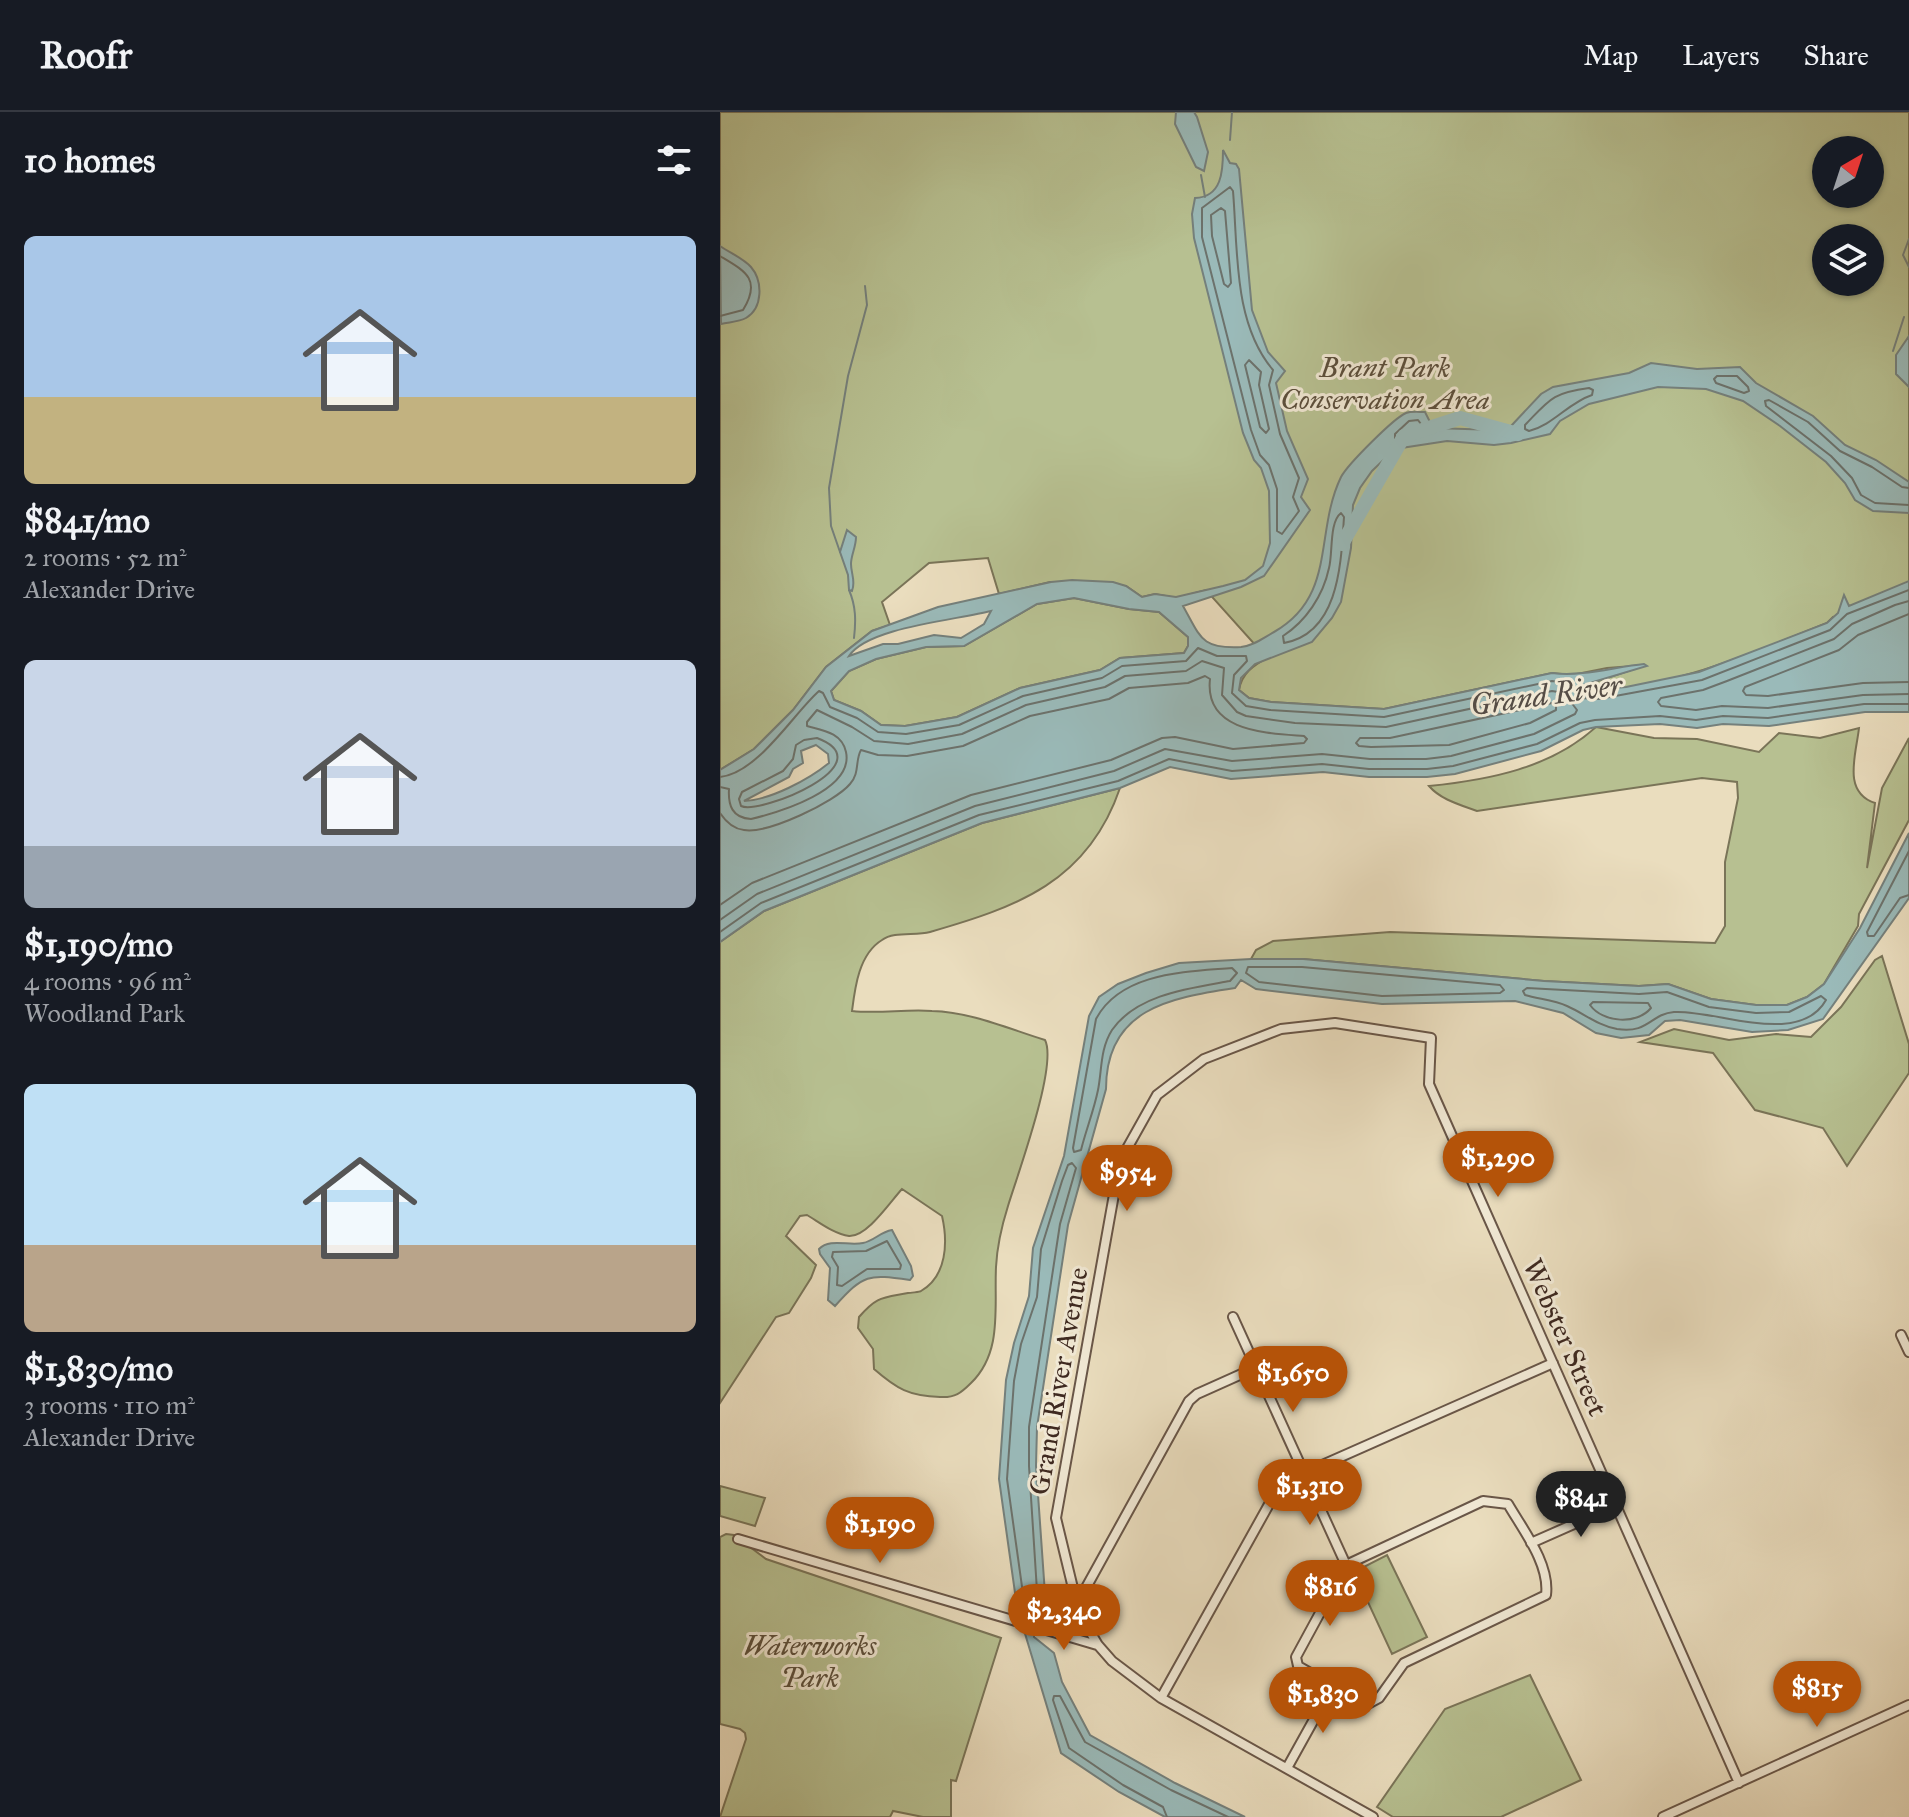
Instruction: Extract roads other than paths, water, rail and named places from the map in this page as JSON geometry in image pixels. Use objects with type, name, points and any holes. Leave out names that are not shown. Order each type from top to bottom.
[{"type":"street","name":"Grand River Avenue","points":[[1373,1817],[1161,1698],[1112,1661],[1098,1645],[1078,1608],[1056,1518],[1120,1161],[1157,1095],[1204,1059],[1281,1029],[1335,1023],[1431,1038]]},
{"type":"street","name":"Webster Street","points":[[1431,1038],[1429,1084],[1739,1783]]},
{"type":"street","points":[[1233,1317],[1346,1565]]},
{"type":"street","points":[[1901,1335],[1909,1352]]},
{"type":"street","points":[[1161,1698],[1277,1490],[1302,1474],[1553,1363]]},
{"type":"street","points":[[1038,1628],[1078,1608],[1189,1401],[1197,1394],[1255,1368]]},
{"type":"street","points":[[1483,1501],[1508,1504],[1531,1543],[1547,1583],[1546,1595],[1404,1663],[1379,1698],[1366,1705],[1298,1666],[1296,1657],[1346,1565],[1483,1501]]},
{"type":"street","points":[[1531,1543],[1617,1505]]},
{"type":"street","points":[[738,1539],[1098,1645]]},
{"type":"street","points":[[1287,1768],[1332,1687]]},
{"type":"street","points":[[1663,1817],[1907,1706],[1909,1718]]},
{"type":"water","points":[[1176,112],[1194,112],[1197,117],[1208,152],[1204,171],[1196,167],[1175,124]]},
{"type":"water","points":[[1223,150],[1230,163],[1236,164],[1239,169],[1252,310],[1268,352],[1285,371],[1276,383],[1287,431],[1308,479],[1301,497],[1310,510],[1264,576],[1183,606],[1199,634],[1210,643],[1228,647],[1250,645],[1294,617],[1316,582],[1333,498],[1341,477],[1372,442],[1408,412],[1425,412],[1433,428],[1497,430],[1511,426],[1541,394],[1553,387],[1629,373],[1651,363],[1697,369],[1740,367],[1756,383],[1813,416],[1845,445],[1876,460],[1909,482],[1909,513],[1873,511],[1855,500],[1826,462],[1780,426],[1743,401],[1706,389],[1658,387],[1589,404],[1560,421],[1550,434],[1511,443],[1494,445],[1447,441],[1395,449],[1372,471],[1353,505],[1351,548],[1341,602],[1332,618],[1312,642],[1255,664],[1241,678],[1239,690],[1249,698],[1271,702],[1384,709],[1552,673],[1575,674],[1647,666],[1583,685],[1582,691],[1626,687],[1699,672],[1827,623],[1838,613],[1844,595],[1849,606],[1909,581],[1909,712],[1865,712],[1769,726],[1723,724],[1697,728],[1660,724],[1596,727],[1583,730],[1541,751],[1455,774],[1427,777],[1369,777],[1323,772],[1231,779],[1170,767],[1120,788],[982,823],[764,911],[720,942],[720,770],[754,749],[793,710],[826,667],[872,631],[938,607],[1051,582],[1113,582],[1126,586],[1142,597],[1155,594],[1176,597],[1245,580],[1263,566],[1270,543],[1269,491],[1243,433],[1194,238],[1192,214],[1195,198],[1204,197],[1216,188]],"holes":[[[1074,598],[1159,612],[1188,637],[1188,646],[1184,653],[1120,658],[1100,670],[1020,688],[957,717],[905,726],[881,725],[861,711],[834,700],[831,691],[849,671],[876,659],[926,647],[964,646],[1037,604]],[[991,611],[984,624],[961,638],[934,635],[898,644],[883,644],[849,656],[859,646],[893,631]],[[816,745],[828,754],[829,763],[788,788],[744,801],[789,777],[793,769],[803,763],[801,751]]]},
{"type":"water","points":[[720,246],[751,267],[759,287],[758,301],[752,314],[721,324]]},
{"type":"water","points":[[1909,336],[1909,387],[1896,374],[1896,355]]},
{"type":"water","points":[[847,530],[856,537],[851,561],[852,591],[849,590],[848,575],[840,552]]},
{"type":"water","points":[[1909,833],[1909,898],[1823,1019],[1788,1030],[1752,1032],[1680,1020],[1665,1021],[1649,1035],[1621,1038],[1596,1033],[1563,1013],[1515,1001],[1382,1004],[1256,989],[1241,980],[1235,988],[1165,1003],[1129,1025],[1117,1041],[1109,1062],[1106,1089],[1068,1225],[1037,1427],[1036,1466],[1045,1594],[1033,1616],[1034,1637],[1054,1653],[1062,1682],[1090,1735],[1175,1783],[1245,1817],[1165,1817],[1119,1792],[1061,1753],[1017,1607],[999,1479],[1006,1380],[1029,1296],[1033,1248],[1064,1156],[1089,1016],[1099,997],[1118,984],[1179,963],[1303,959],[1544,981],[1639,986],[1668,984],[1711,999],[1756,1005],[1787,1005],[1807,997],[1824,984],[1860,928]]},
{"type":"water","points":[[892,1230],[911,1266],[913,1276],[910,1280],[885,1277],[868,1279],[860,1282],[835,1306],[828,1300],[830,1268],[819,1249],[834,1243],[863,1243]]},
{"type":"waterway","points":[[1230,140],[1232,112]]},
{"type":"waterway","points":[[1201,175],[1205,197]]},
{"type":"waterway","points":[[1909,239],[1903,255],[1909,267]]},
{"type":"waterway","points":[[840,552],[831,526],[829,488],[848,376],[867,305],[865,286]]},
{"type":"waterway","points":[[1893,351],[1904,317]]},
{"type":"waterway","name":"Grand River","points":[[1342,544],[1404,436],[1460,418],[1518,434]]},
{"type":"waterway","points":[[849,590],[855,614],[854,638]]},
{"type":"park label","name":"Brant Park Conservation Area","points":[[1385,383]]},
{"type":"park label","name":"Waterworks Park","points":[[810,1661]]}]
